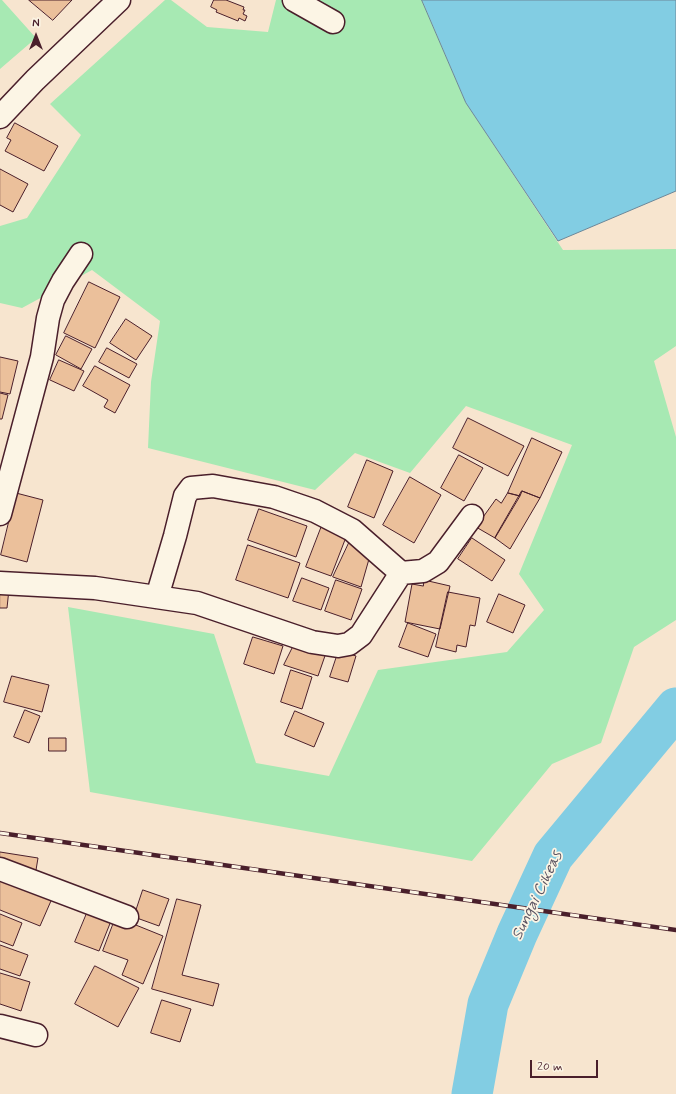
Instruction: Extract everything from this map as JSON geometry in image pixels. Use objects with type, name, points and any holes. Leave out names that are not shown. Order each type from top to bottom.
[{"type":"street","points":[[0,117],[35,80],[119,0]]},
{"type":"street","points":[[294,0],[333,22]]},
{"type":"street","points":[[0,514],[42,357],[48,318],[53,300],[63,281],[81,254]]},
{"type":"street","points":[[157,597],[185,496],[191,488],[213,486],[274,498],[315,510],[352,530],[401,573],[423,571],[438,562],[472,516]]},
{"type":"street","points":[[0,583],[95,588],[197,603],[312,642],[338,646],[349,644],[361,635],[401,573]]},
{"type":"street","points":[[0,869],[127,917]]},
{"type":"street","points":[[0,1026],[36,1036]]},
{"type":"green space","points":[[0,0],[2,0],[36,38],[0,69]]},
{"type":"green space","points":[[165,0],[171,0],[207,27],[268,32],[276,0],[422,0],[466,103],[563,250],[676,249],[676,346],[654,361],[676,437],[676,620],[634,647],[601,743],[552,764],[472,861],[90,792],[68,607],[214,634],[256,763],[329,776],[378,670],[507,652],[544,610],[519,574],[572,445],[466,406],[410,473],[355,453],[315,490],[148,448],[151,382],[160,321],[92,270],[22,308],[0,303],[0,226],[27,218],[81,135],[50,104]]},
{"type":"water","points":[[422,0],[676,0],[676,191],[558,241],[466,103]]},
{"type":"building","points":[[29,0],[72,0],[53,20]]},
{"type":"building","points":[[214,0],[226,0],[244,7],[243,10],[245,10],[243,14],[247,16],[245,21],[239,18],[238,21],[216,12],[217,10],[211,7]]},
{"type":"building","points":[[15,123],[58,146],[44,171],[5,151],[11,140],[7,138]]},
{"type":"building","points":[[0,169],[28,184],[13,212],[0,205]]},
{"type":"building","points":[[89,282],[120,297],[95,348],[64,333]]},
{"type":"building","points":[[126,319],[152,336],[136,360],[110,343]]},
{"type":"building","points":[[66,336],[92,349],[81,369],[56,355]]},
{"type":"building","points":[[107,348],[137,364],[129,378],[99,362]]},
{"type":"building","points":[[0,357],[18,361],[10,394],[0,392]]},
{"type":"building","points":[[59,360],[84,371],[74,391],[50,380]]},
{"type":"building","points":[[95,366],[130,385],[115,413],[104,407],[108,400],[83,386]]},
{"type":"building","points":[[0,393],[8,395],[2,419],[0,419]]},
{"type":"building","points":[[468,418],[524,446],[508,476],[453,448]]},
{"type":"building","points":[[532,438],[562,452],[540,498],[522,491],[520,496],[508,493]]},
{"type":"building","points":[[459,455],[483,468],[464,501],[441,488]]},
{"type":"building","points":[[367,460],[393,471],[374,518],[348,507]]},
{"type":"building","points":[[410,477],[441,495],[414,543],[383,525]]},
{"type":"building","points":[[522,491],[540,498],[510,549],[495,538]]},
{"type":"building","points":[[16,493],[43,500],[27,562],[1,555]]},
{"type":"building","points":[[508,493],[520,496],[495,538],[476,527],[496,499],[501,503]]},
{"type":"building","points":[[259,509],[307,526],[296,557],[248,540]]},
{"type":"building","points":[[323,523],[348,532],[331,576],[306,567]]},
{"type":"building","points":[[472,538],[505,560],[492,581],[458,559]]},
{"type":"building","points":[[349,543],[371,552],[361,587],[333,577]]},
{"type":"building","points":[[248,545],[300,563],[288,598],[236,580]]},
{"type":"building","points":[[302,578],[329,588],[321,610],[293,601]]},
{"type":"building","points":[[336,580],[362,589],[351,620],[325,611]]},
{"type":"building","points":[[424,580],[450,586],[440,629],[405,622],[412,584],[423,586]]},
{"type":"building","points":[[0,588],[9,589],[7,608],[0,608]]},
{"type":"building","points":[[448,592],[480,598],[475,626],[470,625],[466,647],[457,645],[456,652],[436,647]]},
{"type":"building","points":[[499,594],[525,605],[513,633],[487,622]]},
{"type":"building","points":[[408,623],[436,634],[428,657],[399,647]]},
{"type":"building","points":[[253,637],[283,646],[274,674],[244,664]]},
{"type":"building","points":[[296,641],[327,650],[318,676],[284,665]]},
{"type":"building","points":[[339,650],[356,656],[348,682],[330,677]]},
{"type":"building","points":[[291,670],[312,677],[302,709],[281,702]]},
{"type":"building","points":[[12,676],[49,685],[42,712],[4,702]]},
{"type":"building","points":[[25,710],[40,716],[29,743],[14,737]]},
{"type":"building","points":[[295,711],[324,723],[314,747],[285,735]]},
{"type":"building","points":[[49,738],[66,738],[66,751],[49,751]]},
{"type":"building","points":[[0,852],[38,858],[36,870],[0,864]]},
{"type":"building","points":[[0,872],[54,894],[40,926],[0,910]]},
{"type":"building","points":[[143,890],[169,899],[159,926],[134,917]]},
{"type":"building","points":[[177,899],[201,905],[182,975],[219,984],[213,1006],[152,989]]},
{"type":"building","points":[[90,906],[113,916],[99,951],[75,942]]},
{"type":"building","points":[[0,914],[22,923],[13,946],[0,941]]},
{"type":"building","points":[[116,917],[163,936],[143,984],[122,975],[128,960],[103,951]]},
{"type":"building","points":[[0,945],[28,955],[20,976],[0,969]]},
{"type":"building","points":[[95,966],[139,988],[118,1027],[75,1004]]},
{"type":"building","points":[[0,973],[30,982],[21,1011],[0,1004]]},
{"type":"building","points":[[162,1000],[191,1009],[180,1042],[151,1033]]},
{"type":"waterway","name":"Sungai Cikeas","points":[[472,1094],[488,1004],[517,934],[553,856],[676,708]]},
{"type":"railway","points":[[0,833],[676,930]]}]
